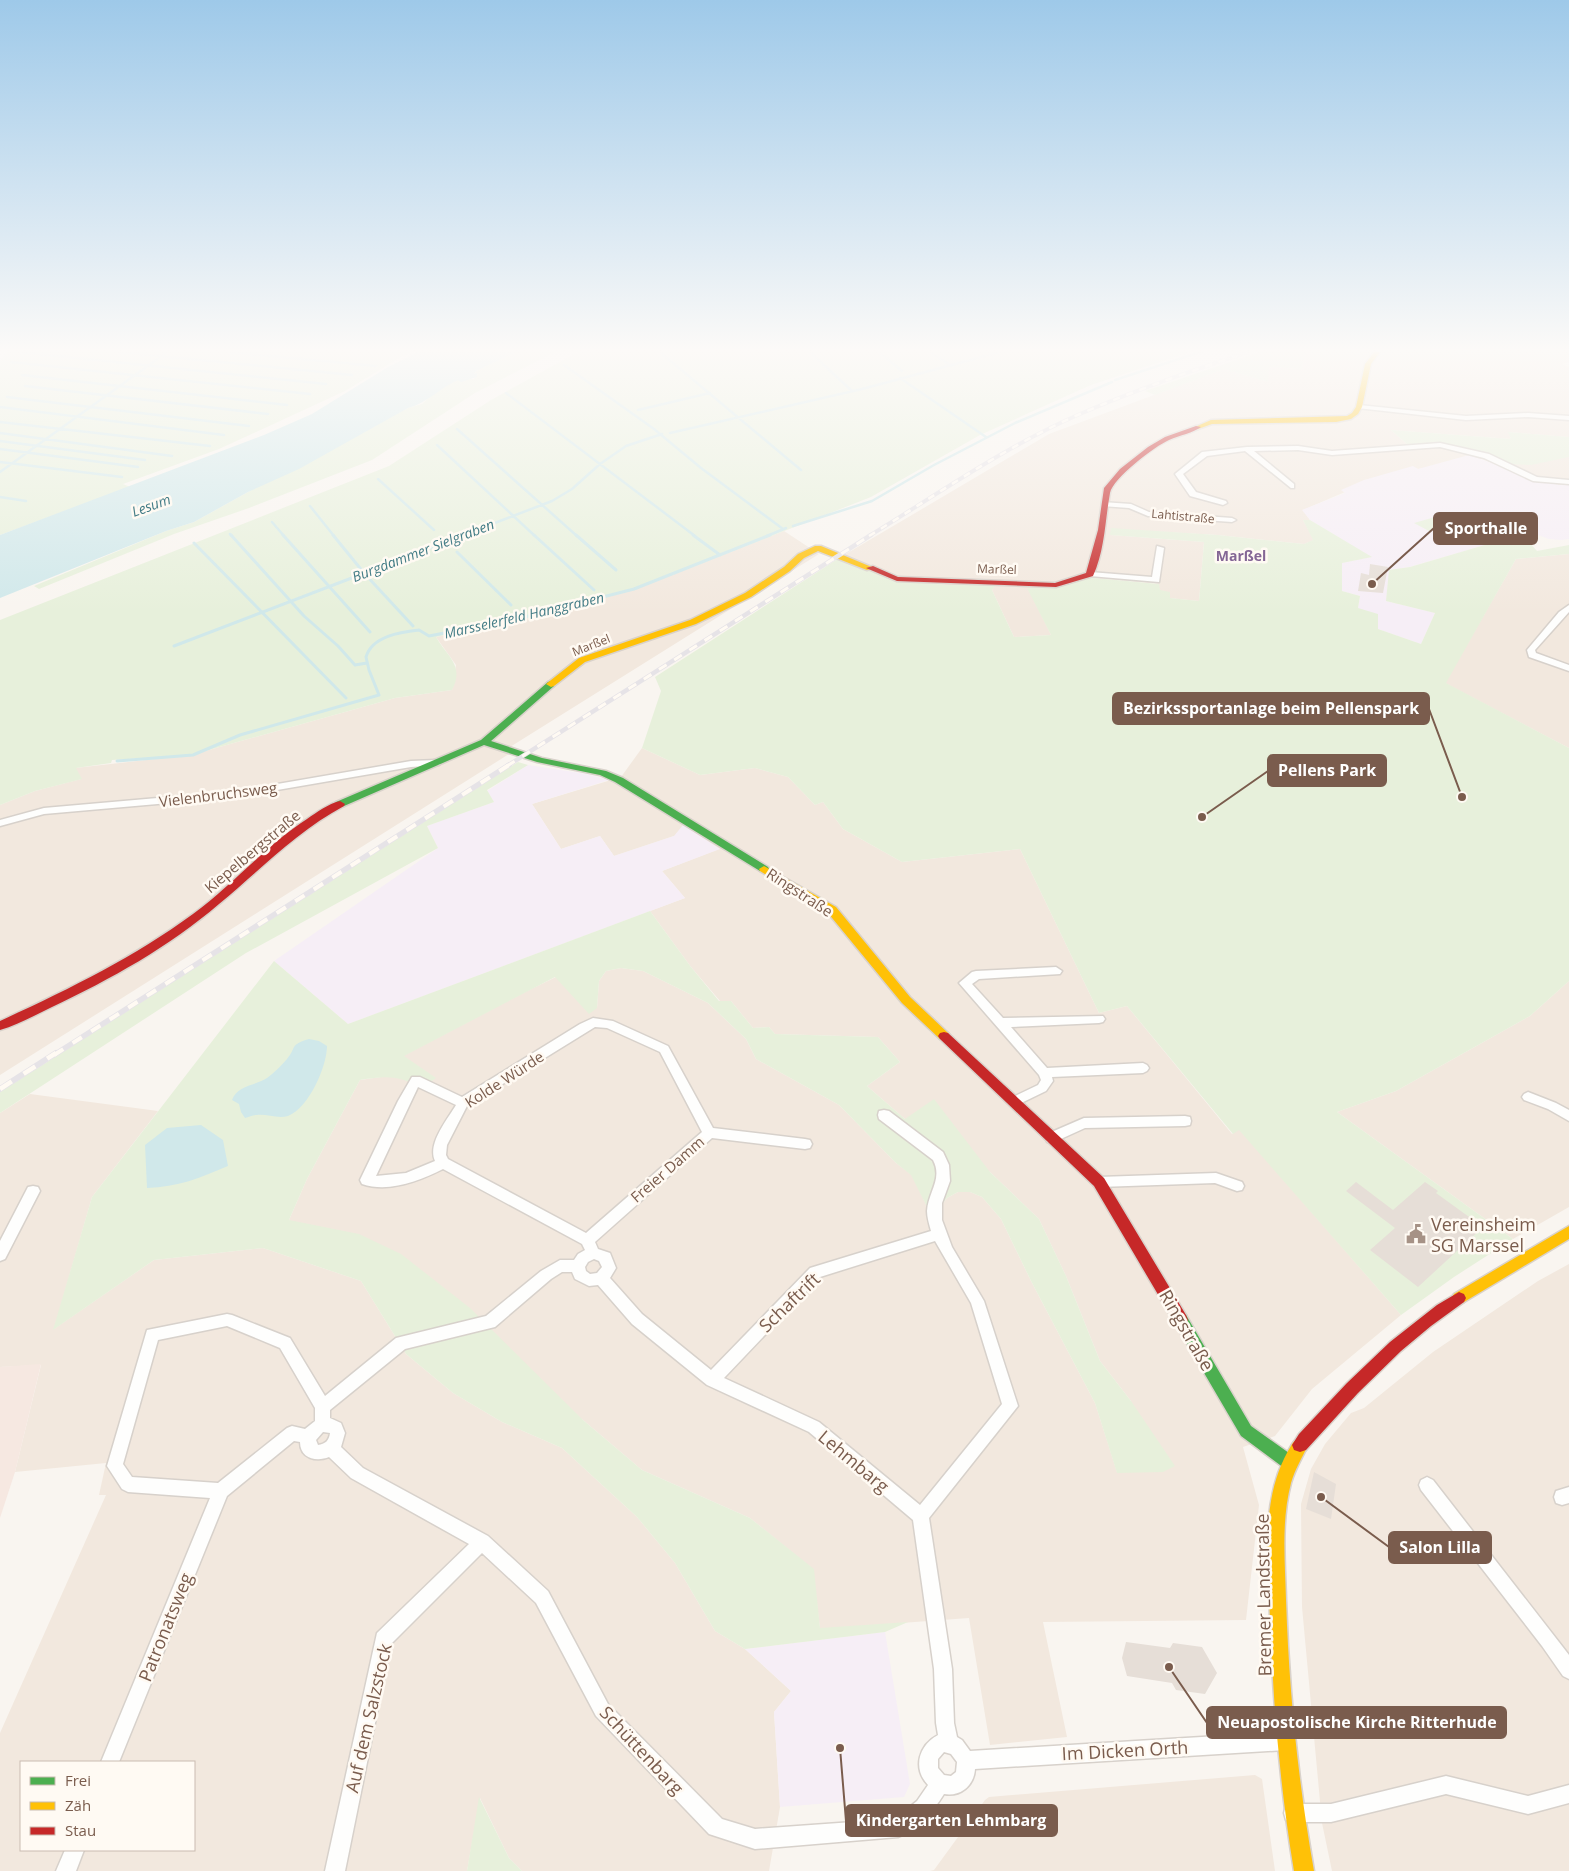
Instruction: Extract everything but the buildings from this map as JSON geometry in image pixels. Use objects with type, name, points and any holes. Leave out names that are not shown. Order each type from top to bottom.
[{"type":"street","points":[[1160,548],[1156,580],[1090,574],[1099,544],[1108,490],[1124,471],[1150,448],[1165,439]]},
{"type":"street","points":[[1223,503],[1193,494],[1179,474],[1205,454],[1247,449],[1298,448],[1332,453],[1440,445],[1486,456],[1536,479],[1569,482]]},
{"type":"street","points":[[1247,449],[1291,486]]},
{"type":"street","name":"Lahtistraße","points":[[1105,504],[1130,506],[1148,514],[1232,520]]},
{"type":"street","name":"Marßel","points":[[527,706],[559,677],[582,660],[663,634],[723,609],[787,569],[795,560],[808,551],[818,548],[897,579],[1056,584],[1090,574]]},
{"type":"street","points":[[1569,608],[1531,650],[1532,655],[1538,659],[1569,668]]},
{"type":"street","name":"Kiepelbergstraße","points":[[0,1026],[73,994],[121,968],[199,915],[299,829],[337,805],[484,742],[527,706]]},
{"type":"street","name":"Ringstraße","points":[[484,742],[540,760],[603,773],[619,780],[832,910],[906,1000],[1015,1101],[1098,1182],[1246,1431],[1290,1463]]},
{"type":"street","name":"Vielenbruchsweg","points":[[0,823],[44,811],[237,794],[410,764],[436,763]]},
{"type":"street","points":[[1015,1101],[1042,1088],[1047,1081],[1044,1073],[965,984],[976,975],[1056,971]]},
{"type":"street","points":[[999,1024],[1100,1019]]},
{"type":"street","name":"Kolde Würde","points":[[443,1163],[439,1155],[440,1144],[463,1103],[593,1022],[609,1024],[664,1049],[709,1133]]},
{"type":"street","points":[[1044,1073],[1143,1068]]},
{"type":"street","points":[[463,1103],[416,1080],[404,1101],[367,1180],[383,1183],[394,1182],[443,1163],[587,1240],[593,1253]]},
{"type":"street","points":[[1528,1097],[1552,1106],[1569,1116]]},
{"type":"street","points":[[884,1115],[938,1156],[943,1164],[946,1172],[944,1182],[934,1204],[934,1219],[939,1234],[978,1303],[1010,1406],[921,1516],[943,1668],[945,1723],[949,1744]]},
{"type":"street","points":[[1052,1138],[1084,1123],[1185,1121]]},
{"type":"street","name":"Freier Damm","points":[[587,1240],[709,1133],[805,1144]]},
{"type":"street","points":[[1098,1182],[1216,1178],[1237,1186]]},
{"type":"street","points":[[0,1255],[33,1191]]},
{"type":"street","name":"Bremer Landstraße","points":[[1304,1871],[1293,1813],[1285,1741],[1277,1553],[1280,1501],[1290,1463],[1305,1438],[1386,1355],[1437,1313],[1569,1232]]},
{"type":"street","name":"Schaftrift","points":[[712,1380],[815,1272],[939,1234]]},
{"type":"street","points":[[593,1253],[605,1257],[609,1268],[601,1278],[595,1280],[584,1278],[578,1271],[578,1266],[583,1258],[593,1253]]},
{"type":"street","points":[[323,1407],[400,1343],[490,1322],[553,1270],[560,1266],[578,1266]]},
{"type":"street","name":"Lehmbarg","points":[[601,1278],[637,1319],[712,1380],[814,1427],[921,1516]]},
{"type":"street","points":[[308,1437],[292,1433],[221,1492],[128,1484],[115,1466],[152,1335],[227,1320],[285,1343],[323,1407],[322,1425]]},
{"type":"street","points":[[322,1425],[332,1426],[338,1432],[338,1440],[332,1449],[326,1452],[315,1453],[308,1447],[308,1437],[316,1428],[322,1425]]},
{"type":"street","name":"Schüttenbarg","points":[[332,1449],[357,1473],[482,1542],[542,1597],[602,1710],[716,1827],[755,1839],[898,1828],[924,1808],[939,1784]]},
{"type":"street","points":[[1427,1485],[1548,1640],[1569,1670]]},
{"type":"street","name":"Patronatsweg","points":[[110,1761],[221,1492]]},
{"type":"street","name":"Auf dem Salzstock","points":[[335,1871],[383,1639],[482,1542]]},
{"type":"street","name":"Im Dicken Orth","points":[[966,1760],[1285,1741]]},
{"type":"street","points":[[949,1744],[956,1746],[966,1760],[964,1776],[954,1786],[939,1784],[930,1772],[928,1757],[936,1746],[949,1744]]},
{"type":"street","points":[[1293,1813],[1330,1813],[1446,1785],[1528,1805],[1569,1794]]},
{"type":"street","points":[[66,1871],[75,1851]]},
{"type":"shaded area","points":[[1040,439],[1402,439],[1408,445],[1440,442],[1486,455],[1569,457],[1569,485],[1559,485],[1524,477],[1482,459],[1418,469],[1413,467],[1342,490],[1345,492],[1303,510],[1310,520],[1303,520],[1314,540],[1304,544],[1218,535],[1111,529],[1111,535],[1204,542],[1199,601],[1169,598],[1159,590],[1159,584],[1084,577],[1053,588],[1028,588],[1051,635],[1014,637],[992,590],[995,585],[947,585],[896,580],[839,558]]},
{"type":"shaded area","points":[[1469,455],[1524,477],[1559,485],[1569,485],[1569,539],[1549,539],[1530,532],[1409,567],[1390,570],[1386,601],[1435,613],[1421,644],[1378,629],[1358,608],[1360,596],[1342,591],[1342,563],[1371,557],[1310,520],[1302,510],[1345,493],[1341,490],[1364,480],[1413,466],[1418,469]]},
{"type":"shaded area","points":[[784,531],[819,554],[510,747],[509,754],[0,1075],[0,805],[35,791],[81,779],[75,768],[191,755],[395,698],[452,690],[456,665],[436,637],[520,620],[636,589]]},
{"type":"shaded area","points":[[1569,554],[1569,748],[1445,683],[1516,559]]},
{"type":"shaded area","points":[[642,748],[700,775],[755,768],[788,777],[815,805],[823,802],[843,829],[902,862],[1020,849],[1099,1013],[1127,1006],[1232,1134],[1239,1129],[1401,1315],[1312,1389],[1275,1436],[1243,1447],[1259,1505],[1246,1620],[1043,1622],[1067,1737],[990,1745],[969,1618],[820,1629],[813,1569],[750,1518],[642,1470],[583,1420],[289,1220],[307,1179],[360,1080],[388,1076],[406,1079],[422,1088],[435,1078],[403,1056],[556,977],[597,1008],[599,981],[606,971],[621,968],[643,971],[708,1003],[746,1039],[756,1059],[839,1105],[896,1163],[912,1175],[932,1217],[947,1198],[958,1192],[970,1192],[982,1197],[1001,1219],[1095,1403],[1117,1472],[1131,1401],[1100,1361],[1066,1276],[1039,1219],[990,1172],[905,1119],[867,1086],[900,1062],[878,1037],[775,1034],[769,1027],[753,1028],[731,1001],[720,1001],[691,967],[650,911],[685,898],[662,871],[719,849],[674,836],[614,856],[600,836],[561,849],[532,804],[621,777]]},
{"type":"shaded area","points":[[528,765],[587,774],[609,780],[532,804],[561,849],[600,836],[614,856],[674,836],[683,825],[720,849],[662,871],[685,898],[348,1024],[274,961],[438,848],[427,826],[494,802],[487,791]]},
{"type":"shaded area","points":[[1569,981],[1569,1207],[1513,1239],[1337,1112],[1396,1091],[1530,1016]]},
{"type":"shaded area","points":[[30,1094],[158,1111],[92,1197],[54,1329],[154,1260],[263,1248],[361,1281],[406,1354],[453,1393],[502,1422],[562,1448],[637,1517],[675,1563],[715,1631],[745,1649],[791,1691],[774,1712],[780,1807],[769,1871],[522,1871],[509,1858],[480,1798],[467,1871],[0,1871],[0,1733],[106,1495],[99,1495],[106,1463],[15,1472],[41,1365],[0,1367],[0,1113]]},
{"type":"shaded area","points":[[1569,1264],[1569,1871],[1332,1871],[1322,1823],[1302,1607],[1301,1504],[1311,1469],[1325,1444],[1351,1413],[1364,1408],[1433,1352],[1538,1281]]},
{"type":"shaded area","points":[[41,1364],[15,1472],[0,1518],[0,1367]]},
{"type":"shaded area","points":[[885,1632],[910,1784],[904,1797],[780,1807],[774,1712],[791,1691],[745,1649]]},
{"type":"shaded area","points":[[1255,1775],[1262,1779],[1275,1871],[930,1871],[934,1870],[989,1797]]},
{"type":"green space","points":[[0,439],[240,439],[219,449],[123,484],[130,487],[0,535]]},
{"type":"green space","points":[[348,439],[404,439],[372,460],[249,508],[174,534],[39,589],[34,586],[166,531],[194,522]]},
{"type":"green space","points":[[430,439],[972,439],[871,497],[636,589],[520,620],[436,637],[456,668],[457,674],[452,690],[395,698],[191,755],[112,760],[111,763],[76,768],[82,779],[35,791],[0,805],[0,620],[389,466]]},
{"type":"green space","points":[[1402,439],[1569,439],[1569,457],[1531,465],[1506,464],[1486,455],[1440,442],[1408,445]]},
{"type":"green space","points":[[1435,517],[1450,525],[1429,531],[1414,523]]},
{"type":"green space","points":[[1303,520],[1310,520],[1372,557],[1342,563],[1342,591],[1360,596],[1358,608],[1378,614],[1378,629],[1421,644],[1435,613],[1386,601],[1389,570],[1410,567],[1522,534],[1537,551],[1569,545],[1569,554],[1516,559],[1446,683],[1569,748],[1569,981],[1530,1016],[1396,1091],[1337,1112],[1513,1239],[1454,1277],[1401,1315],[1239,1130],[1233,1134],[1127,1006],[1099,1013],[1020,849],[902,862],[843,829],[823,802],[815,805],[788,777],[755,768],[700,775],[642,748],[661,691],[655,677],[839,558],[896,580],[947,585],[996,585],[992,590],[1014,637],[1051,635],[1027,588],[1053,588],[1084,577],[1159,584],[1160,590],[1170,592],[1170,598],[1199,601],[1204,542],[1110,535],[1111,528],[1218,535],[1304,544],[1313,540]]},
{"type":"green space","points":[[518,762],[528,765],[487,790],[494,802],[427,826],[438,848],[246,953],[0,1113],[0,1092]]},
{"type":"green space","points":[[650,911],[691,967],[719,1001],[731,1001],[753,1028],[769,1027],[775,1034],[878,1037],[900,1062],[867,1086],[905,1119],[934,1099],[990,1172],[1039,1219],[1066,1276],[1100,1361],[1131,1401],[1175,1466],[1163,1472],[1117,1473],[1095,1403],[1001,1219],[982,1197],[970,1192],[958,1192],[947,1198],[932,1217],[911,1175],[896,1163],[839,1105],[756,1059],[746,1039],[708,1003],[643,971],[621,968],[606,971],[599,981],[597,1008],[589,1014],[555,977],[404,1056],[436,1078],[422,1088],[392,1078],[360,1080],[307,1179],[289,1220],[359,1234],[401,1254],[470,1308],[583,1420],[642,1470],[750,1518],[814,1569],[820,1628],[908,1622],[885,1632],[745,1649],[715,1631],[675,1563],[637,1517],[562,1448],[502,1422],[453,1393],[406,1354],[361,1281],[263,1248],[154,1260],[53,1330],[92,1197],[274,961],[348,1024]]},
{"type":"green space","points":[[479,1797],[509,1858],[522,1871],[467,1871]]},
{"type":"water","name":"Lesum","points":[[253,439],[352,439],[299,469],[248,492],[194,522],[166,531],[0,598],[0,535]]},
{"type":"water","points":[[309,1039],[319,1041],[327,1046],[324,1064],[310,1096],[296,1112],[288,1116],[257,1115],[245,1118],[239,1104],[232,1100],[234,1095],[238,1091],[267,1078],[285,1061],[296,1045]]},
{"type":"water","points":[[201,1125],[223,1140],[228,1166],[189,1181],[169,1186],[147,1188],[145,1145],[167,1128]]},
{"type":"waterway","points":[[36,446],[45,439]]},
{"type":"waterway","points":[[47,439],[172,456]]},
{"type":"waterway","points":[[151,439],[210,446]]},
{"type":"waterway","points":[[469,439],[542,505]]},
{"type":"waterway","points":[[567,439],[600,464]]},
{"type":"waterway","name":"Burgdammer Sielgraben","points":[[600,464],[626,446],[646,439]]},
{"type":"waterway","points":[[666,439],[701,468],[783,529]]},
{"type":"waterway","points":[[764,439],[801,470]]},
{"type":"waterway","name":"Marsselerfeld Hanggraben","points":[[793,526],[872,501],[984,439]]},
{"type":"waterway","points":[[0,441],[36,446]]},
{"type":"waterway","points":[[437,445],[513,516]]},
{"type":"waterway","points":[[27,453],[36,446]]},
{"type":"waterway","points":[[36,446],[145,460]]},
{"type":"waterway","points":[[0,449],[27,453]]},
{"type":"waterway","points":[[12,463],[27,453]]},
{"type":"waterway","points":[[27,453],[138,467]]},
{"type":"waterway","points":[[0,462],[12,463]]},
{"type":"waterway","points":[[0,472],[12,463]]},
{"type":"waterway","points":[[12,463],[122,477]]},
{"type":"waterway","name":"Burgdammer Sielgraben","points":[[542,505],[572,489],[600,464]]},
{"type":"waterway","points":[[600,464],[695,536]]},
{"type":"waterway","points":[[378,479],[434,530]]},
{"type":"waterway","points":[[0,497],[26,501]]},
{"type":"waterway","name":"Burgdammer Sielgraben","points":[[513,516],[542,505]]},
{"type":"waterway","points":[[542,505],[577,536]]},
{"type":"waterway","points":[[310,506],[334,536]]},
{"type":"waterway","name":"Burgdammer Sielgraben","points":[[461,536],[513,516]]},
{"type":"waterway","points":[[513,516],[535,536]]},
{"type":"waterway","points":[[272,522],[284,536]]},
{"type":"waterway","name":"Marsselerfeld Hanggraben","points":[[767,536],[786,528]]},
{"type":"waterway","points":[[231,535],[291,601]]},
{"type":"waterway","points":[[283,535],[329,587]]},
{"type":"waterway","points":[[333,535],[364,573]]},
{"type":"waterway","name":"Burgdammer Sielgraben","points":[[364,573],[464,535]]},
{"type":"waterway","points":[[534,535],[594,590]]},
{"type":"waterway","points":[[576,535],[616,570]]},
{"type":"waterway","points":[[693,535],[720,555]]},
{"type":"waterway","name":"Marsselerfeld Hanggraben","points":[[720,555],[770,535]]},
{"type":"waterway","points":[[194,543],[262,612]]},
{"type":"waterway","points":[[457,552],[511,605]]},
{"type":"waterway","name":"Marsselerfeld Hanggraben","points":[[117,761],[193,755],[240,735],[379,695],[366,657],[374,644],[388,636],[419,630],[429,636],[517,619],[634,589],[720,555]]},
{"type":"waterway","name":"Burgdammer Sielgraben","points":[[329,587],[364,573]]},
{"type":"waterway","points":[[364,573],[413,626]]},
{"type":"waterway","name":"Burgdammer Sielgraben","points":[[291,601],[329,587]]},
{"type":"waterway","points":[[329,587],[370,632]]},
{"type":"waterway","name":"Burgdammer Sielgraben","points":[[262,612],[291,601]]},
{"type":"waterway","points":[[291,601],[304,616],[338,646],[355,665],[367,663]]},
{"type":"waterway","name":"Burgdammer Sielgraben","points":[[174,646],[262,612]]},
{"type":"waterway","points":[[262,612],[346,698]]},
{"type":"railway","points":[[869,536],[973,471],[1029,439]]},
{"type":"railway","points":[[507,766],[871,535]]},
{"type":"railway","points":[[54,1055],[509,765]]},
{"type":"railway","points":[[0,1089],[56,1053]]},
{"type":"traffic: fast","points":[[340,804],[484,742],[551,684]]},
{"type":"traffic: fast","points":[[484,742],[540,760],[603,773],[619,780],[764,869]]},
{"type":"traffic: fast","points":[[1181,1320],[1246,1431],[1290,1463]]},
{"type":"traffic: slow","points":[[551,684],[582,660],[693,622],[748,595],[787,569],[801,556],[818,548],[870,568]]},
{"type":"traffic: slow","points":[[764,869],[832,910],[906,1000],[944,1036]]},
{"type":"traffic: slow","points":[[1459,1298],[1569,1232]]},
{"type":"traffic: slow","points":[[1300,1445],[1290,1463],[1283,1483],[1279,1504],[1276,1547],[1283,1709],[1298,1839],[1304,1871]]},
{"type":"traffic: jam","points":[[870,568],[897,579],[1056,585],[1090,574],[1102,530],[1107,490],[1123,471],[1150,448],[1165,439]]},
{"type":"traffic: jam","points":[[0,1026],[78,989],[152,948],[199,915],[302,827],[320,814],[340,804]]},
{"type":"traffic: jam","points":[[944,1036],[1099,1182],[1181,1320]]},
{"type":"traffic: jam","points":[[1300,1445],[1381,1360],[1426,1321],[1459,1298]]},
{"type":"place","name":"Sporthalle","points":[[1372,584]]},
{"type":"place","name":"Bezirkssportanlage beim Pellenspark","points":[[1462,797]]},
{"type":"place","name":"Pellens Park","points":[[1202,817]]},
{"type":"place","name":"Vereinsheim SG Marssel","points":[[1416,1234]]},
{"type":"place","name":"Salon Lilla","points":[[1321,1497]]},
{"type":"place","name":"Neuapostolische Kirche Ritterhude","points":[[1169,1667]]},
{"type":"place","name":"Kindergarten Lehmbarg","points":[[840,1748]]},
{"type":"district","name":"Marßel","points":[[1241,555]]}]
